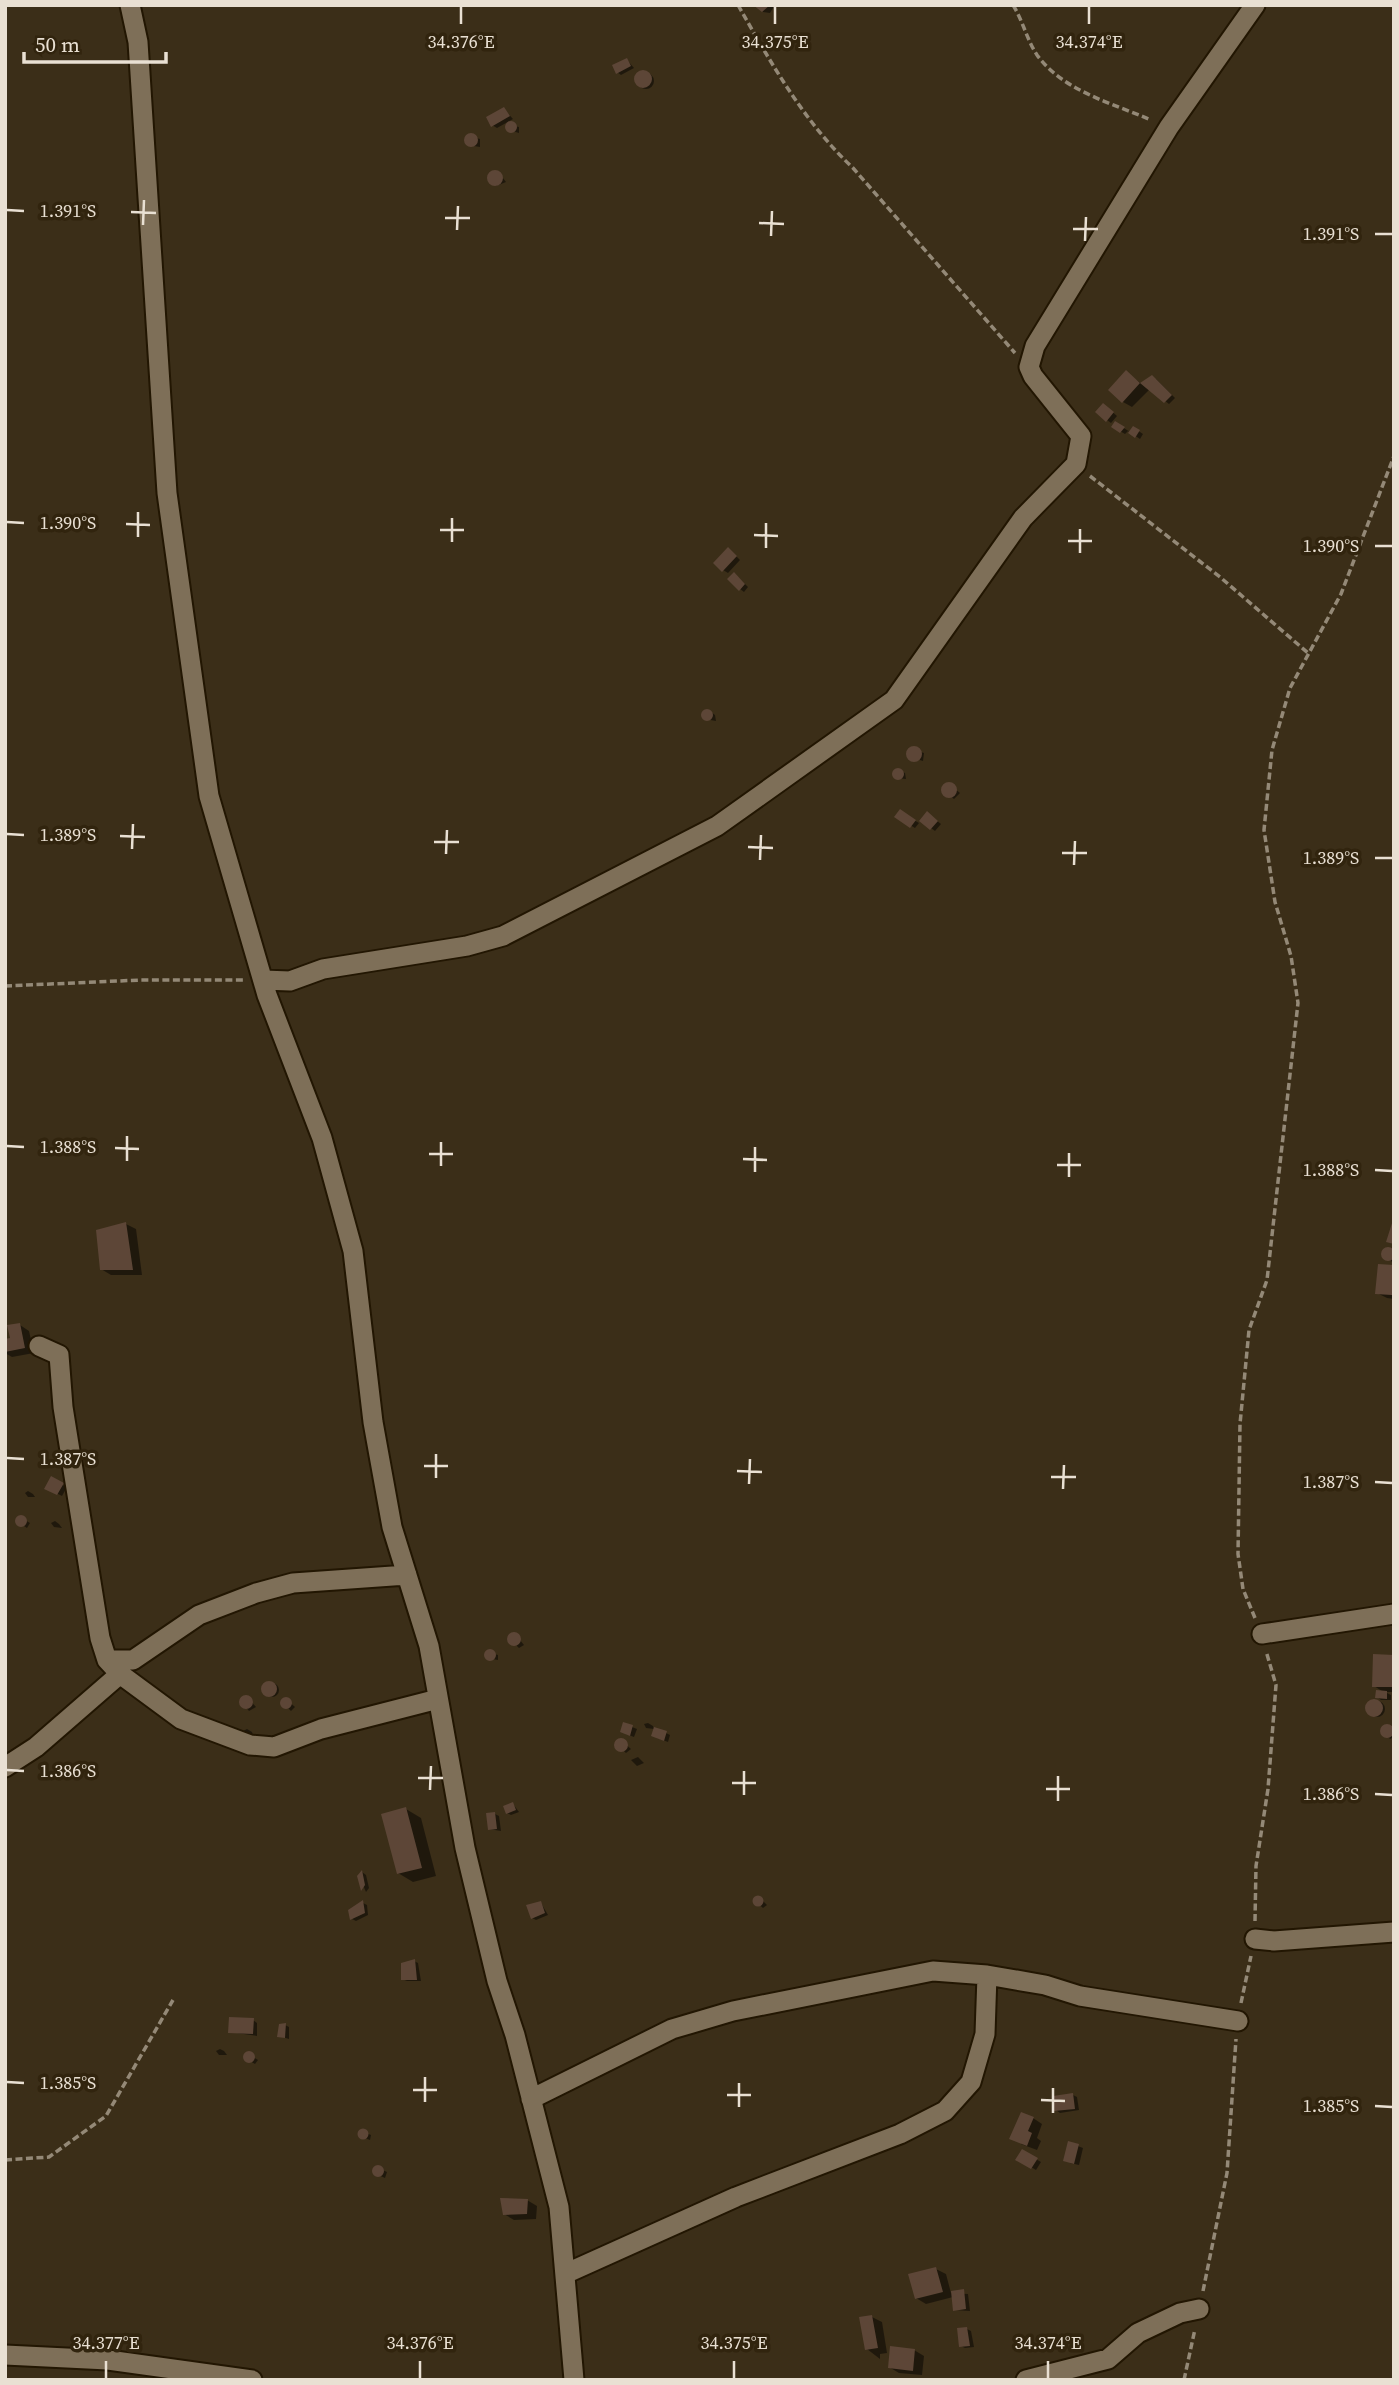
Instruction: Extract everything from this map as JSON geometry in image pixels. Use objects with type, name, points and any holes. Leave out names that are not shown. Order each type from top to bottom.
[{"type":"street","points":[[130,5],[138,42],[167,493],[209,796],[263,980],[322,1138],[354,1251],[373,1422],[392,1528],[429,1646],[465,1848],[497,1981],[559,2207],[567,2273],[574,2380]]},
{"type":"street","points":[[263,980],[290,981],[323,969],[467,946],[503,936],[717,826],[894,700],[1023,517],[1076,464],[1081,436],[1029,367],[1035,346],[1169,127],[1255,5]]},
{"type":"street","points":[[39,1346],[59,1355],[75,1487],[100,1637],[113,1667],[181,1718],[250,1745],[274,1747],[321,1729],[438,1699]]},
{"type":"street","points":[[5,1768],[36,1747],[113,1667],[133,1660],[199,1615],[256,1593],[293,1583],[407,1575]]},
{"type":"street","points":[[1262,1634],[1394,1614]]},
{"type":"street","points":[[1255,1939],[1274,1941],[1394,1932]]},
{"type":"street","points":[[531,2099],[673,2029],[733,2011],[933,1971],[987,1975],[1045,1985],[1080,1996],[1238,2021]]},
{"type":"street","points":[[567,2273],[736,2197],[901,2134],[945,2111],[971,2082],[985,2034],[987,1975]]},
{"type":"street","points":[[1026,2380],[1108,2359],[1138,2333],[1180,2313],[1199,2309]]},
{"type":"street","points":[[5,2355],[108,2360],[252,2380]]},
{"type":"path","points":[[738,5],[784,85],[833,149],[853,168],[983,319],[1029,367]]},
{"type":"path","points":[[1013,5],[1036,53],[1053,74],[1079,89],[1169,127]]},
{"type":"path","points":[[1184,2380],[1227,2173],[1238,2021],[1255,1939],[1256,1866],[1268,1789],[1276,1685],[1262,1634],[1243,1589],[1238,1554],[1240,1424],[1249,1330],[1266,1280],[1298,1003],[1291,956],[1275,902],[1264,830],[1272,750],[1290,688],[1341,594],[1394,456]]},
{"type":"path","points":[[1076,464],[1134,513],[1220,577],[1308,653]]},
{"type":"path","points":[[5,986],[141,980],[263,980]]},
{"type":"path","points":[[5,2160],[49,2157],[106,2116],[173,2000]]},
{"type":"building","points":[[753,5],[770,5],[762,12]]},
{"type":"building","points":[[627,58],[631,66],[616,74],[612,65]]},
{"type":"building","points":[[643,70],[649,73],[652,79],[649,85],[643,88],[637,85],[634,79],[637,73]]},
{"type":"building","points":[[504,107],[510,116],[491,127],[486,117]]},
{"type":"building","points":[[511,121],[517,127],[511,133],[505,127]]},
{"type":"building","points":[[468,133],[474,133],[478,140],[474,147],[468,147],[464,143],[464,137]]},
{"type":"building","points":[[495,170],[501,172],[501,184],[495,186],[489,184],[487,178],[489,172]]},
{"type":"building","points":[[1126,370],[1140,383],[1122,403],[1108,390]]},
{"type":"building","points":[[1152,375],[1172,395],[1164,403],[1140,383]]},
{"type":"building","points":[[1103,403],[1114,412],[1106,422],[1095,412]]},
{"type":"building","points":[[1115,421],[1125,427],[1120,433],[1111,427]]},
{"type":"building","points":[[1133,426],[1140,430],[1135,438],[1128,433]]},
{"type":"building","points":[[728,547],[737,556],[722,572],[713,563]]},
{"type":"building","points":[[734,572],[745,584],[739,591],[727,579]]},
{"type":"building","points":[[707,709],[713,715],[707,721],[701,715]]},
{"type":"building","points":[[914,746],[922,754],[914,762],[906,754]]},
{"type":"building","points":[[898,768],[904,774],[898,780],[892,774]]},
{"type":"building","points":[[949,782],[957,790],[949,798],[941,790]]},
{"type":"building","points":[[900,809],[916,820],[910,828],[894,817]]},
{"type":"building","points":[[927,811],[938,821],[930,830],[919,821]]},
{"type":"building","points":[[1394,1220],[1394,1244],[1386,1242]]},
{"type":"building","points":[[126,1222],[133,1270],[100,1270],[96,1230]]},
{"type":"building","points":[[1388,1247],[1393,1249],[1393,1259],[1388,1261],[1383,1259],[1381,1254],[1383,1249]]},
{"type":"building","points":[[1378,1264],[1394,1265],[1392,1295],[1375,1294]]},
{"type":"building","points":[[20,1323],[25,1348],[5,1352],[5,1339],[10,1338],[7,1325]]},
{"type":"building","points":[[51,1476],[64,1483],[57,1495],[44,1489]]},
{"type":"building","points":[[21,1515],[27,1521],[21,1527],[15,1521]]},
{"type":"building","points":[[511,1632],[517,1632],[521,1639],[517,1646],[511,1646],[507,1642],[507,1636]]},
{"type":"building","points":[[490,1649],[496,1655],[490,1661],[484,1655]]},
{"type":"building","points":[[1373,1654],[1394,1655],[1394,1687],[1372,1687]]},
{"type":"building","points":[[269,1681],[277,1689],[269,1697],[261,1689]]},
{"type":"building","points":[[1376,1690],[1387,1691],[1387,1699],[1375,1698]]},
{"type":"building","points":[[243,1695],[249,1695],[253,1702],[249,1709],[243,1709],[239,1705],[239,1699]]},
{"type":"building","points":[[286,1697],[292,1703],[286,1709],[280,1703]]},
{"type":"building","points":[[1374,1699],[1380,1702],[1383,1708],[1380,1714],[1374,1717],[1368,1714],[1365,1708],[1368,1702]]},
{"type":"building","points":[[623,1722],[633,1725],[630,1736],[620,1732]]},
{"type":"building","points":[[1384,1724],[1390,1724],[1394,1731],[1390,1738],[1384,1738],[1380,1734],[1380,1728]]},
{"type":"building","points":[[654,1727],[667,1731],[664,1741],[651,1736]]},
{"type":"building","points":[[621,1738],[626,1740],[626,1750],[621,1752],[616,1750],[614,1745],[616,1740]]},
{"type":"building","points":[[513,1802],[516,1810],[506,1814],[503,1806]]},
{"type":"building","points":[[406,1807],[422,1868],[397,1874],[381,1814]]},
{"type":"building","points":[[495,1812],[497,1829],[488,1830],[486,1813]]},
{"type":"building","points":[[362,1870],[365,1885],[361,1891],[357,1876]]},
{"type":"building","points":[[758,1895],[764,1901],[758,1907],[752,1901]]},
{"type":"building","points":[[363,1900],[365,1913],[350,1920],[348,1910]]},
{"type":"building","points":[[541,1901],[545,1913],[531,1919],[526,1905]]},
{"type":"building","points":[[415,1959],[417,1980],[401,1980],[401,1963]]},
{"type":"building","points":[[229,2017],[254,2018],[253,2034],[228,2033]]},
{"type":"building","points":[[286,2023],[285,2038],[277,2037],[279,2024]]},
{"type":"building","points":[[249,2051],[255,2057],[249,2063],[243,2057]]},
{"type":"building","points":[[1073,2093],[1075,2109],[1054,2111],[1053,2096]]},
{"type":"building","points":[[1021,2112],[1034,2117],[1028,2131],[1032,2133],[1027,2146],[1009,2139]]},
{"type":"building","points":[[363,2128],[369,2134],[363,2140],[357,2134]]},
{"type":"building","points":[[1068,2141],[1079,2144],[1074,2164],[1063,2161]]},
{"type":"building","points":[[1022,2149],[1038,2158],[1031,2169],[1015,2160]]},
{"type":"building","points":[[378,2165],[384,2171],[378,2177],[372,2171]]},
{"type":"building","points":[[500,2198],[528,2199],[527,2214],[503,2215]]},
{"type":"building","points":[[936,2267],[943,2292],[915,2299],[908,2274]]},
{"type":"building","points":[[964,2289],[966,2309],[953,2311],[951,2291]]},
{"type":"building","points":[[872,2315],[878,2348],[865,2350],[859,2317]]},
{"type":"building","points":[[967,2327],[970,2346],[959,2347],[957,2328]]},
{"type":"building","points":[[890,2346],[915,2349],[913,2371],[888,2368]]}]
